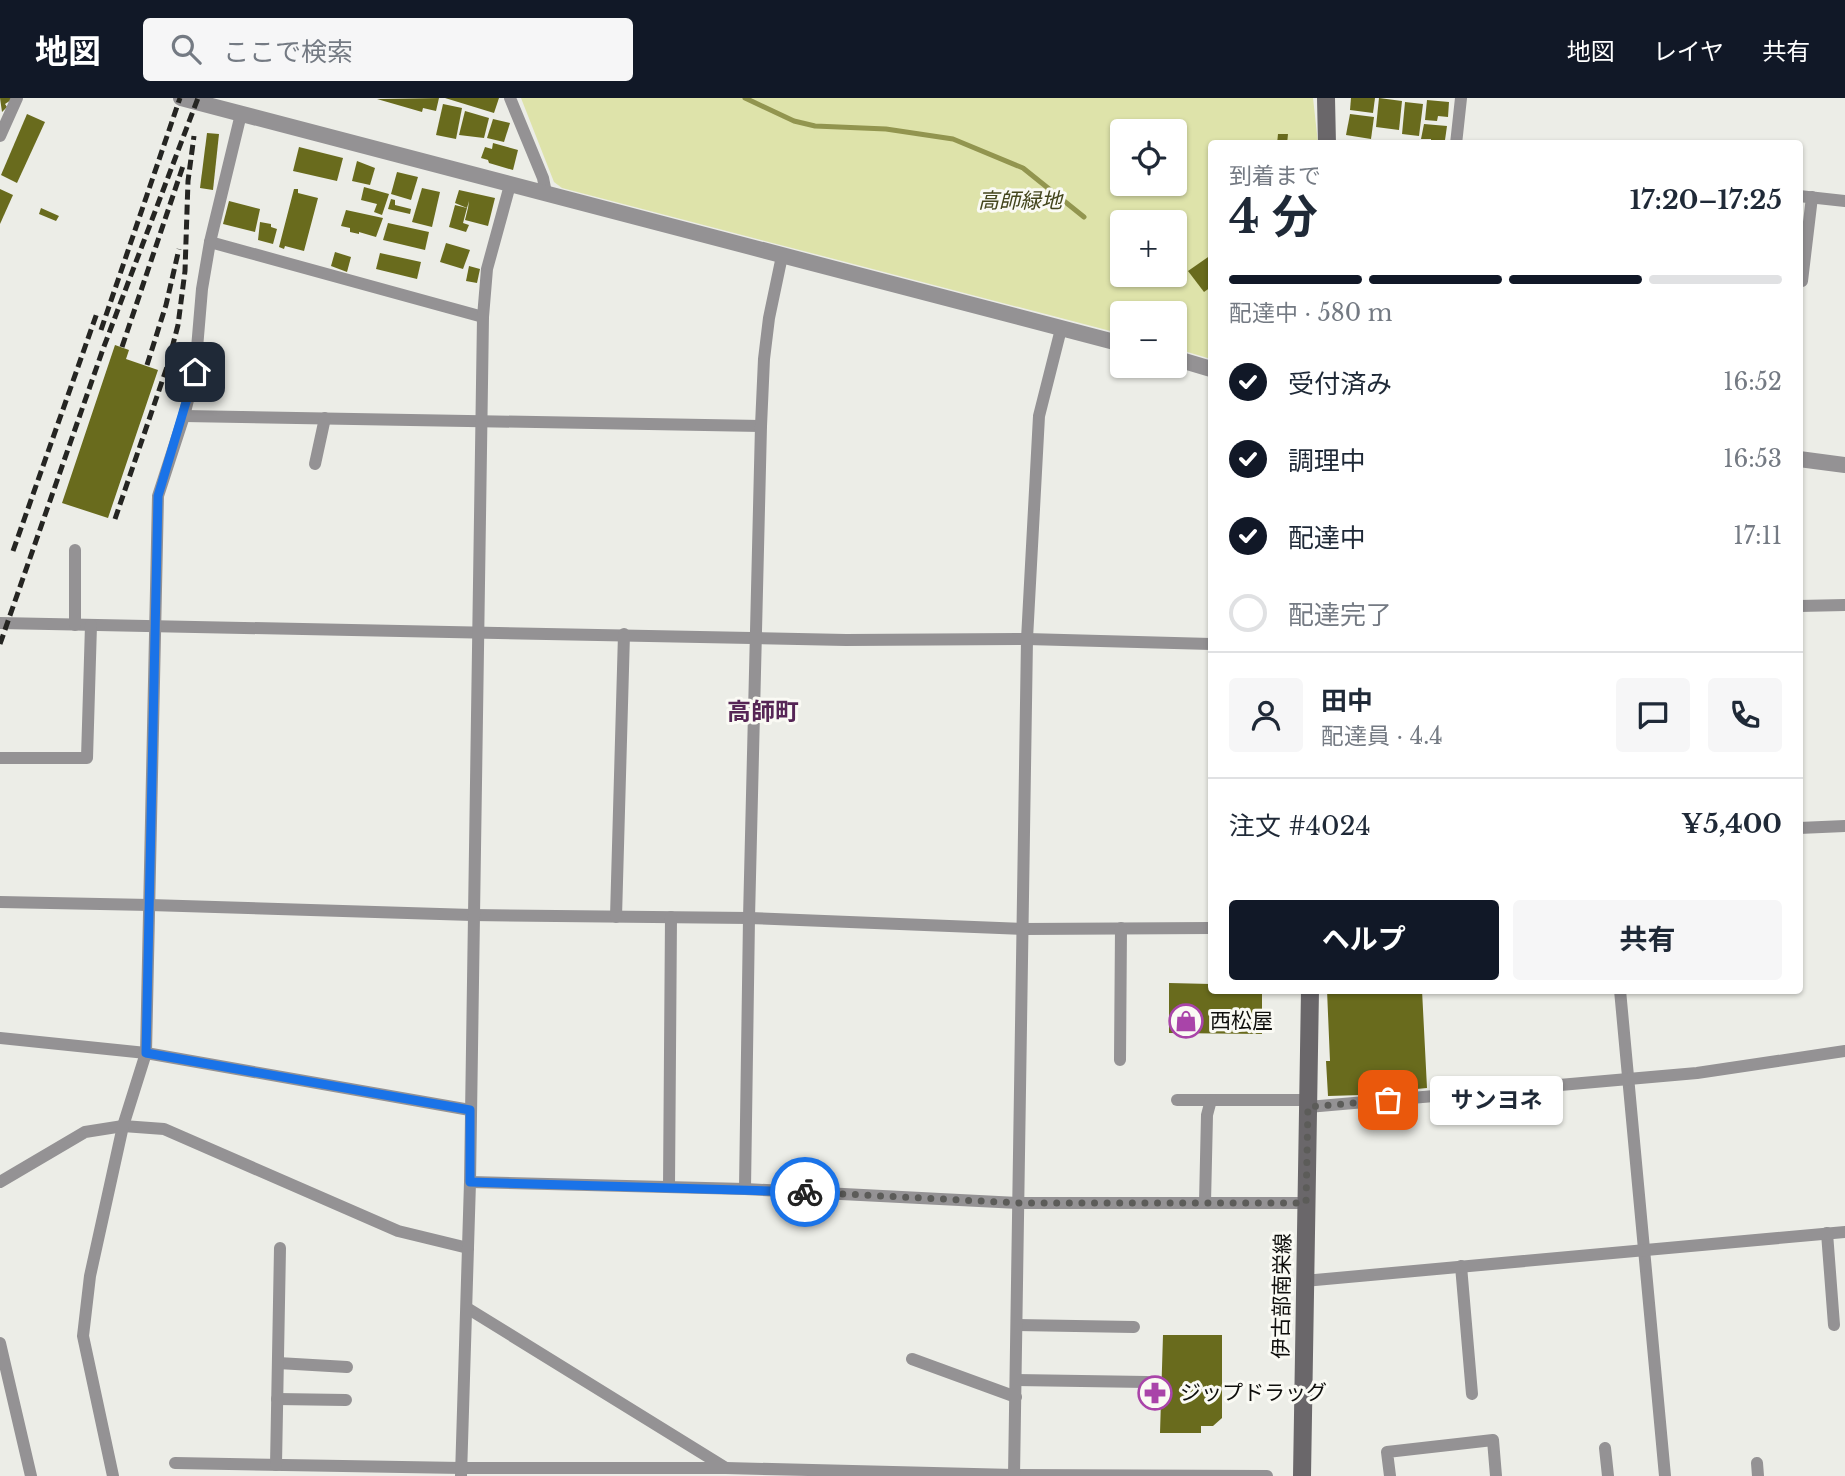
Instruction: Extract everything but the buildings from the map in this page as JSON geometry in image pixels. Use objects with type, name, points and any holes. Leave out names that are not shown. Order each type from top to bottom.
[{"type":"main road","points":[[1326,98],[1327,140]]},
{"type":"main road","name":"伊古部南栄線","points":[[1302,1476],[1310,994]]},
{"type":"street","points":[[0,136],[16,98]]},
{"type":"street","points":[[181,98],[1110,341]]},
{"type":"street","points":[[510,98],[543,178],[546,193]]},
{"type":"street","points":[[1456,140],[1461,98]]},
{"type":"street","points":[[113,1476],[83,1336],[90,1276],[123,1126],[146,1053],[158,496],[195,372],[202,289],[210,242],[241,114]]},
{"type":"street","points":[[461,1472],[470,1182],[472,915],[480,633],[484,317],[487,270],[510,186]]},
{"type":"street","points":[[1803,253],[1805,196],[1845,201]]},
{"type":"street","points":[[210,242],[484,317]]},
{"type":"street","points":[[745,1189],[748,918],[761,426],[769,318],[782,256]]},
{"type":"street","points":[[1014,1476],[1027,639],[1039,416],[1061,329]]},
{"type":"street","points":[[1187,363],[1208,368]]},
{"type":"street","points":[[184,416],[761,426]]},
{"type":"street","points":[[315,464],[325,418]]},
{"type":"street","points":[[1803,460],[1845,465]]},
{"type":"street","points":[[75,550],[75,625]]},
{"type":"street","points":[[1803,606],[1845,605]]},
{"type":"street","points":[[0,624],[756,638],[1027,639],[1208,645]]},
{"type":"street","points":[[0,758],[87,758],[91,625]]},
{"type":"street","points":[[616,917],[624,634]]},
{"type":"street","points":[[1803,828],[1845,826]]},
{"type":"street","points":[[0,902],[472,915],[748,918],[1023,929],[1208,928]]},
{"type":"street","points":[[669,1187],[671,917]]},
{"type":"street","points":[[1120,1060],[1121,928]]},
{"type":"street","points":[[1620,994],[1665,1476]]},
{"type":"street","points":[[0,1038],[146,1053],[470,1110]]},
{"type":"street","points":[[1177,1100],[1308,1104],[1628,1080],[1697,1073],[1845,1051]]},
{"type":"street","points":[[1205,1203],[1207,1115],[1211,1100]]},
{"type":"street","points":[[0,1182],[85,1132],[123,1126],[164,1129],[398,1231],[468,1248]]},
{"type":"street","points":[[470,1182],[745,1189],[1019,1203],[1306,1203]]},
{"type":"street","points":[[1304,1281],[1845,1232]]},
{"type":"street","points":[[1827,1233],[1834,1325]]},
{"type":"street","points":[[276,1465],[280,1248]]},
{"type":"street","points":[[1461,1266],[1472,1394]]},
{"type":"street","points":[[467,1308],[734,1474]]},
{"type":"street","points":[[1017,1325],[1134,1327]]},
{"type":"street","points":[[0,1343],[31,1476]]},
{"type":"street","points":[[912,1359],[1016,1397]]},
{"type":"street","points":[[278,1363],[347,1367]]},
{"type":"street","points":[[1016,1380],[1147,1382]]},
{"type":"street","points":[[277,1399],[346,1401]]},
{"type":"street","points":[[1390,1476],[1387,1452],[1493,1440],[1496,1476]]},
{"type":"street","points":[[1605,1448],[1608,1476]]},
{"type":"street","points":[[175,1463],[228,1470],[276,1465],[333,1471],[1267,1476]]},
{"type":"green space","name":"高師緑地","points":[[521,98],[1313,98],[1318,140],[1208,140],[1208,358],[1187,352],[1187,301],[1110,301],[1110,331],[562,188],[554,182]]},
{"type":"waterway","points":[[745,98],[794,121],[815,126],[886,129],[953,139],[1023,168],[1084,217]]},
{"type":"railway","points":[[101,330],[180,98]]},
{"type":"railway","points":[[0,644],[103,349],[198,98]]},
{"type":"railway","points":[[115,519],[167,367],[178,325],[185,271],[188,181],[194,136]]},
{"type":"railway","points":[[122,347],[184,163]]},
{"type":"railway","points":[[147,365],[166,305],[179,249]]},
{"type":"railway","points":[[13,551],[97,313]]},
{"type":"way so far","points":[[805,1192],[1019,1203],[1306,1203],[1308,1107],[1388,1100]]},
{"type":"place","name":"西松屋","points":[[1186,1021]]},
{"type":"place","name":"サンヨネ","points":[[1388,1100]]},
{"type":"place","name":"ジップドラッグ","points":[[1155,1393]]},
{"type":"district","name":"高師町","points":[[763,711]]},
{"type":"route","points":[[195,372],[158,496],[146,1053],[470,1110],[470,1182],[805,1192]]}]
